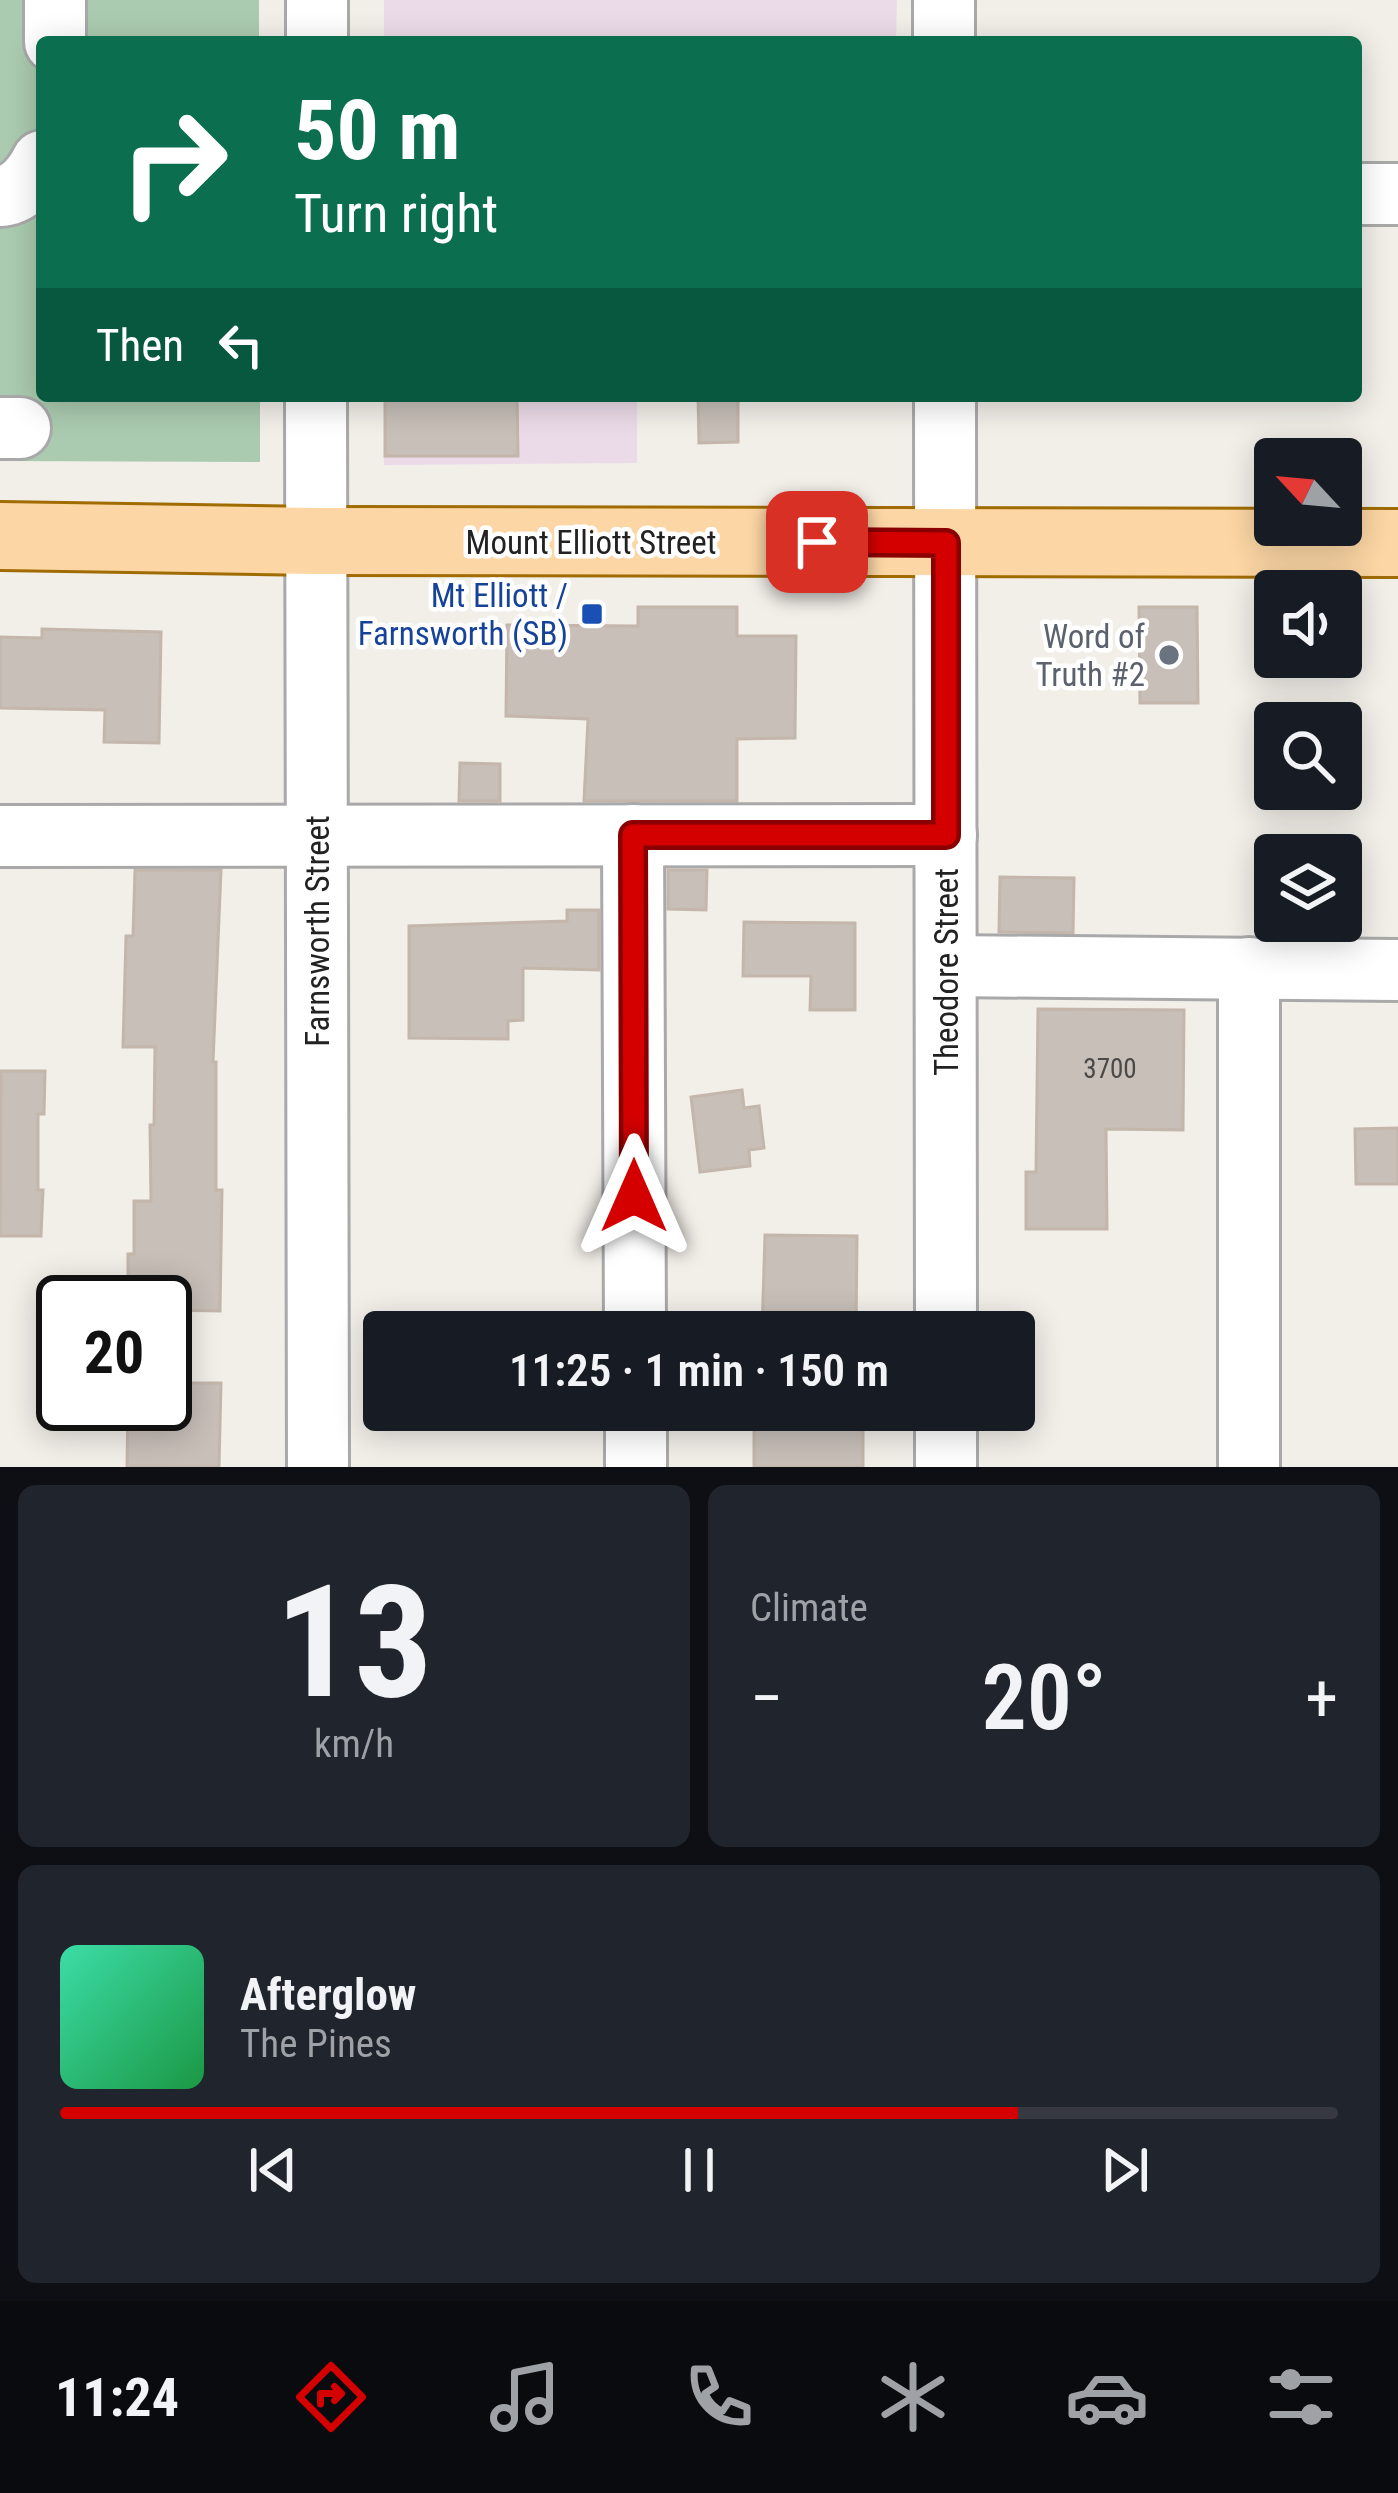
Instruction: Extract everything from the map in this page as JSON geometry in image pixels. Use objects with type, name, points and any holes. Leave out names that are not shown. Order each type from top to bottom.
[{"type":"main road","name":"Mount Elliott Street","points":[[0,536],[1398,543]]},
{"type":"street","points":[[55,0],[55,36]]},
{"type":"street","points":[[316,0],[316,36]]},
{"type":"street","points":[[944,0],[944,36]]},
{"type":"street","points":[[0,196],[8,196],[36,172]]},
{"type":"street","points":[[1362,194],[1398,194]]},
{"type":"street","name":"Farnsworth Street","points":[[316,402],[318,1467]]},
{"type":"street","name":"Theodore Street","points":[[945,402],[946,1311]]},
{"type":"street","points":[[633,835],[635,1311]]},
{"type":"street","points":[[0,836],[946,835]]},
{"type":"street","points":[[946,966],[1398,970]]},
{"type":"street","points":[[1249,968],[1249,1467]]},
{"type":"street","points":[[636,1431],[636,1467]]},
{"type":"street","points":[[946,1431],[946,1467]]},
{"type":"shaded area","points":[[384,0],[897,0],[896,36],[384,36]]},
{"type":"shaded area","points":[[384,402],[637,402],[637,463],[384,465]]},
{"type":"green space","points":[[0,0],[259,0],[259,36],[36,36],[36,402],[260,402],[260,462],[0,461]]},
{"type":"building","points":[[385,402],[517,402],[518,456],[385,456]]},
{"type":"building","points":[[698,402],[738,402],[738,442],[699,443]]},
{"type":"building","points":[[638,607],[737,607],[737,636],[796,636],[795,738],[737,739],[737,801],[584,801],[588,719],[506,716],[507,625],[638,626]]},
{"type":"building","name":"Word of Truth #2","points":[[1139,607],[1197,607],[1198,703],[1140,703]]},
{"type":"building","points":[[42,629],[161,632],[159,743],[104,742],[105,710],[0,708],[0,637],[42,638]]},
{"type":"building","points":[[460,763],[500,764],[500,801],[459,801]]},
{"type":"building","points":[[135,870],[221,870],[213,1062],[216,1190],[222,1190],[220,1311],[192,1310],[192,1275],[128,1275],[128,1254],[134,1254],[134,1201],[151,1201],[150,1125],[154,1125],[155,1047],[123,1047],[126,936],[133,936]]},
{"type":"building","points":[[668,870],[707,870],[706,910],[668,909]]},
{"type":"building","points":[[1000,877],[1074,878],[1073,933],[999,932]]},
{"type":"building","points":[[567,910],[599,910],[599,970],[523,968],[523,1020],[508,1021],[508,1039],[409,1038],[409,926],[567,921]]},
{"type":"building","points":[[744,922],[855,923],[855,1010],[810,1010],[811,976],[743,976]]},
{"type":"building","points":[[1038,1009],[1184,1010],[1183,1130],[1106,1129],[1107,1229],[1026,1229],[1026,1172],[1036,1172]]},
{"type":"building","points":[[1,1071],[45,1071],[44,1114],[38,1114],[41,1236],[0,1236]]},
{"type":"building","points":[[742,1090],[744,1108],[759,1106],[764,1148],[749,1150],[750,1166],[700,1172],[691,1097]]},
{"type":"building","points":[[1398,1128],[1398,1184],[1356,1184],[1355,1129]]},
{"type":"building","points":[[765,1235],[857,1236],[856,1311],[763,1311]]},
{"type":"building","points":[[192,1383],[221,1383],[219,1467],[127,1467],[128,1431],[192,1431]]},
{"type":"building","points":[[754,1431],[863,1431],[863,1467],[754,1467]]},
{"type":"place","name":"Mt Elliott / Farnsworth (SB)","points":[[592,614]]},
{"type":"place","name":"Word of Truth #2","points":[[1169,655]]},
{"type":"route","points":[[634,1196],[633,835],[946,835],[946,543],[817,542]]}]
